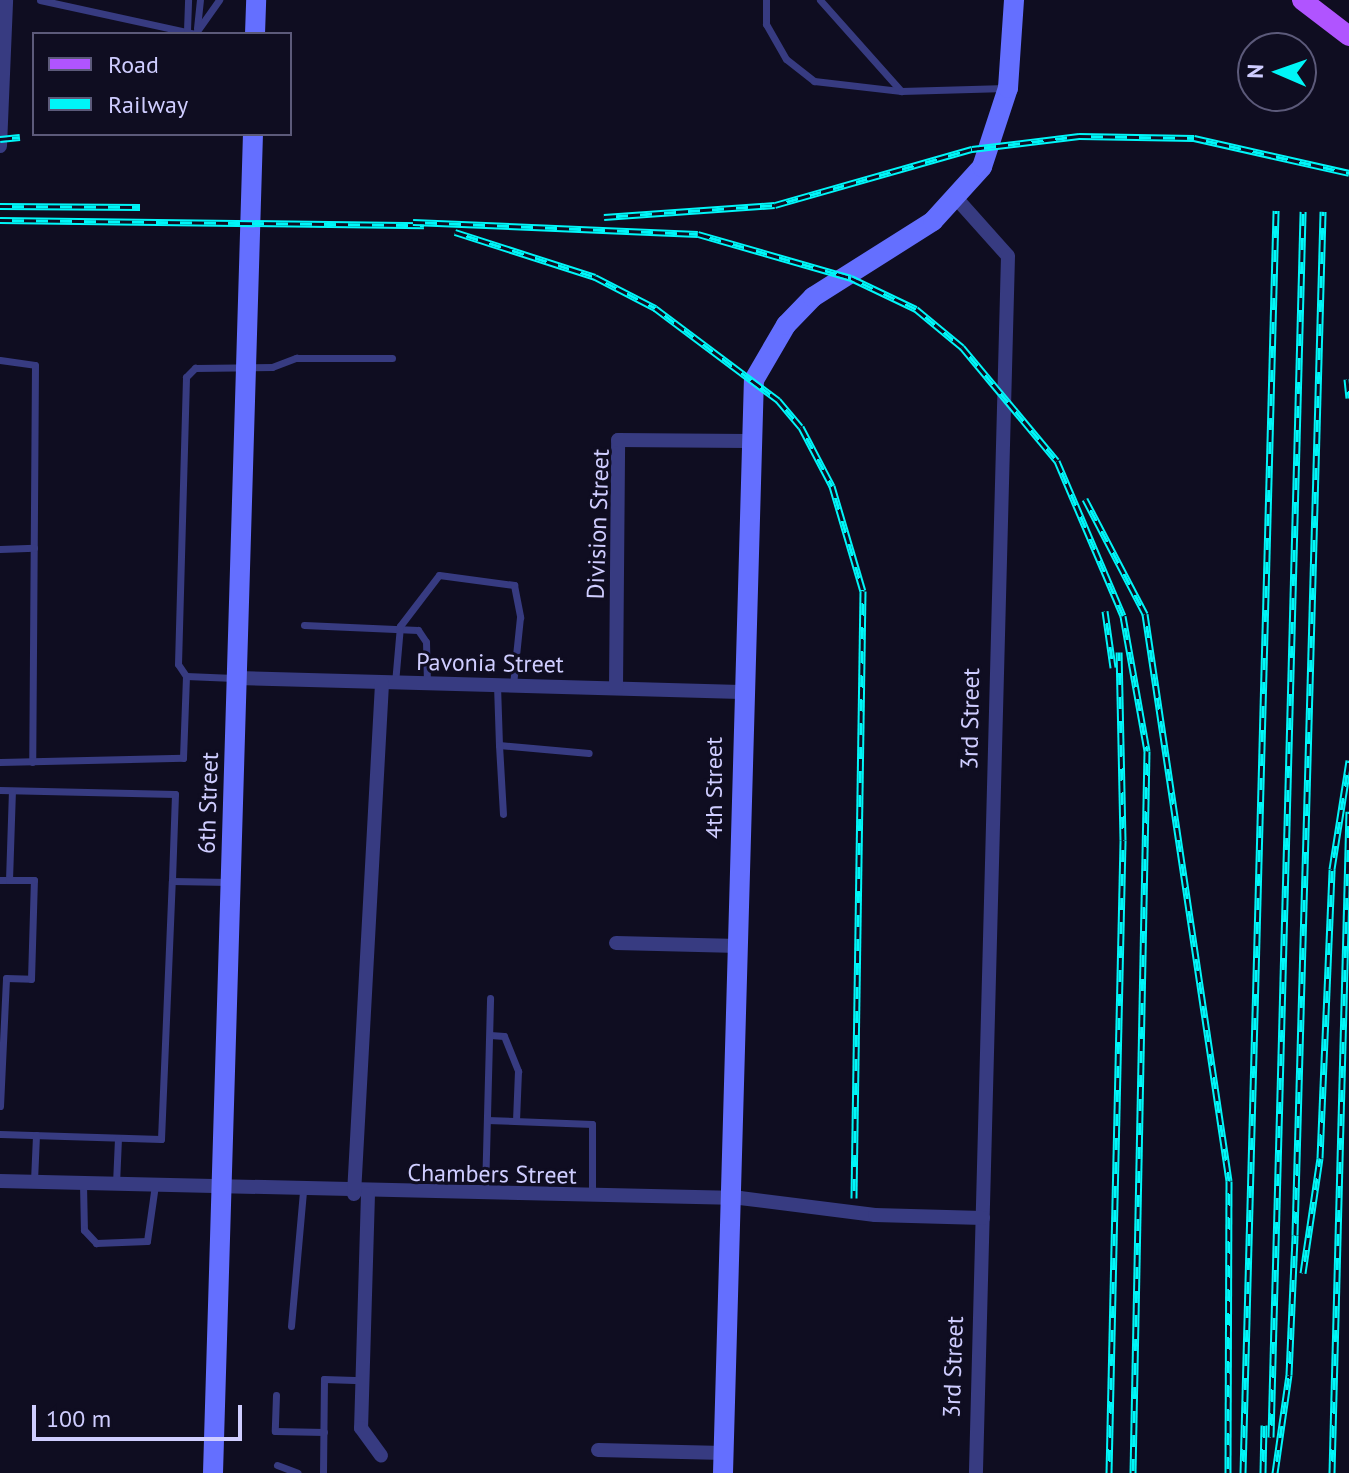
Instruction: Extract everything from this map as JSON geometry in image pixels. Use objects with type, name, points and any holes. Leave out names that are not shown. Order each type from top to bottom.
[{"type":"main road","points":[[255,32],[256,0]]},
{"type":"main road","points":[[957,199],[992,148],[1008,88],[1014,0]]},
{"type":"main road","points":[[1302,0],[1349,36]]},
{"type":"main road","name":"6th Street","points":[[213,1473],[252,136]]},
{"type":"main road","name":"4th Street","points":[[723,1463],[739,946],[747,441],[754,380],[786,325],[813,297],[957,199]]},
{"type":"street","points":[[0,146],[6,0]]},
{"type":"street","name":"3rd Street","points":[[957,199],[1008,256],[976,1473]]},
{"type":"street","name":"Division Street","points":[[616,687],[618,440],[747,441]]},
{"type":"street","name":"Pavonia Street","points":[[237,678],[741,692]]},
{"type":"street","points":[[381,1456],[361,1428],[361,1194],[388,683]]},
{"type":"street","points":[[616,943],[739,946]]},
{"type":"street","name":"Chambers Street","points":[[0,1181],[222,1186],[361,1194],[732,1198],[875,1215],[983,1218]]},
{"type":"street","points":[[598,1450],[723,1463]]},
{"type":"lane","points":[[40,0],[97,8],[116,20],[164,21],[191,32]]},
{"type":"lane","points":[[97,8],[103,0]]},
{"type":"lane","points":[[188,0],[193,32]]},
{"type":"lane","points":[[193,32],[200,0]]},
{"type":"lane","points":[[194,32],[219,0]]},
{"type":"lane","points":[[766,0],[766,24],[786,59],[814,81],[901,91],[1008,88]]},
{"type":"lane","points":[[820,0],[901,91]]},
{"type":"lane","points":[[0,762],[183,758],[186,676],[178,664],[186,377],[195,368],[392,358]]},
{"type":"lane","points":[[0,360],[35,365],[32,762]]},
{"type":"lane","points":[[0,549],[34,548]]},
{"type":"lane","points":[[388,683],[400,626],[439,575],[514,585],[520,617],[513,685]]},
{"type":"lane","points":[[304,625],[400,626],[418,630],[426,642],[427,684]]},
{"type":"lane","points":[[186,676],[237,678]]},
{"type":"lane","points":[[497,685],[503,814]]},
{"type":"lane","points":[[499,745],[589,753]]},
{"type":"lane","points":[[0,790],[175,794],[161,1139],[0,1134]]},
{"type":"lane","points":[[0,1106],[6,978],[31,979],[34,880],[5,880],[12,791]]},
{"type":"lane","points":[[172,881],[231,882]]},
{"type":"lane","points":[[485,1194],[490,998]]},
{"type":"lane","points":[[490,1035],[504,1036],[518,1071],[516,1121]]},
{"type":"lane","points":[[487,1120],[592,1124],[592,1198]]},
{"type":"lane","points":[[34,1183],[36,1135]]},
{"type":"lane","points":[[116,1184],[118,1138]]},
{"type":"lane","points":[[83,1184],[84,1230],[96,1243],[147,1241],[155,1185]]},
{"type":"lane","points":[[291,1326],[303,1191]]},
{"type":"lane","points":[[323,1473],[324,1379],[362,1380]]},
{"type":"lane","points":[[276,1395],[275,1431],[324,1432]]},
{"type":"lane","points":[[277,1465],[298,1473]]},
{"type":"railway","points":[[604,217],[775,205],[972,149],[1079,136],[1194,138],[1349,173]]},
{"type":"railway","points":[[0,139],[20,137]]},
{"type":"railway","points":[[0,206],[140,207]]},
{"type":"railway","points":[[1243,1473],[1276,210]]},
{"type":"railway","points":[[1271,1437],[1303,211]]},
{"type":"railway","points":[[1275,1473],[1289,1375],[1295,1235],[1323,211]]},
{"type":"railway","points":[[0,220],[424,225]]},
{"type":"railway","points":[[413,222],[698,234],[851,278],[916,309],[962,347],[1057,461],[1123,616],[1147,751],[1133,1473]]},
{"type":"railway","points":[[455,232],[595,277],[655,308],[778,400],[801,427],[832,486],[863,591],[854,1198]]},
{"type":"railway","points":[[1347,379],[1349,398]]},
{"type":"railway","points":[[1085,499],[1145,614],[1229,1181],[1228,1473]]},
{"type":"railway","points":[[1105,611],[1113,667]]},
{"type":"railway","points":[[1109,1473],[1123,840],[1119,652]]},
{"type":"railway","points":[[1303,1273],[1320,1158],[1332,869],[1349,760]]},
{"type":"railway","points":[[1332,1473],[1349,811]]},
{"type":"railway","points":[[1263,1473],[1264,1425]]}]
